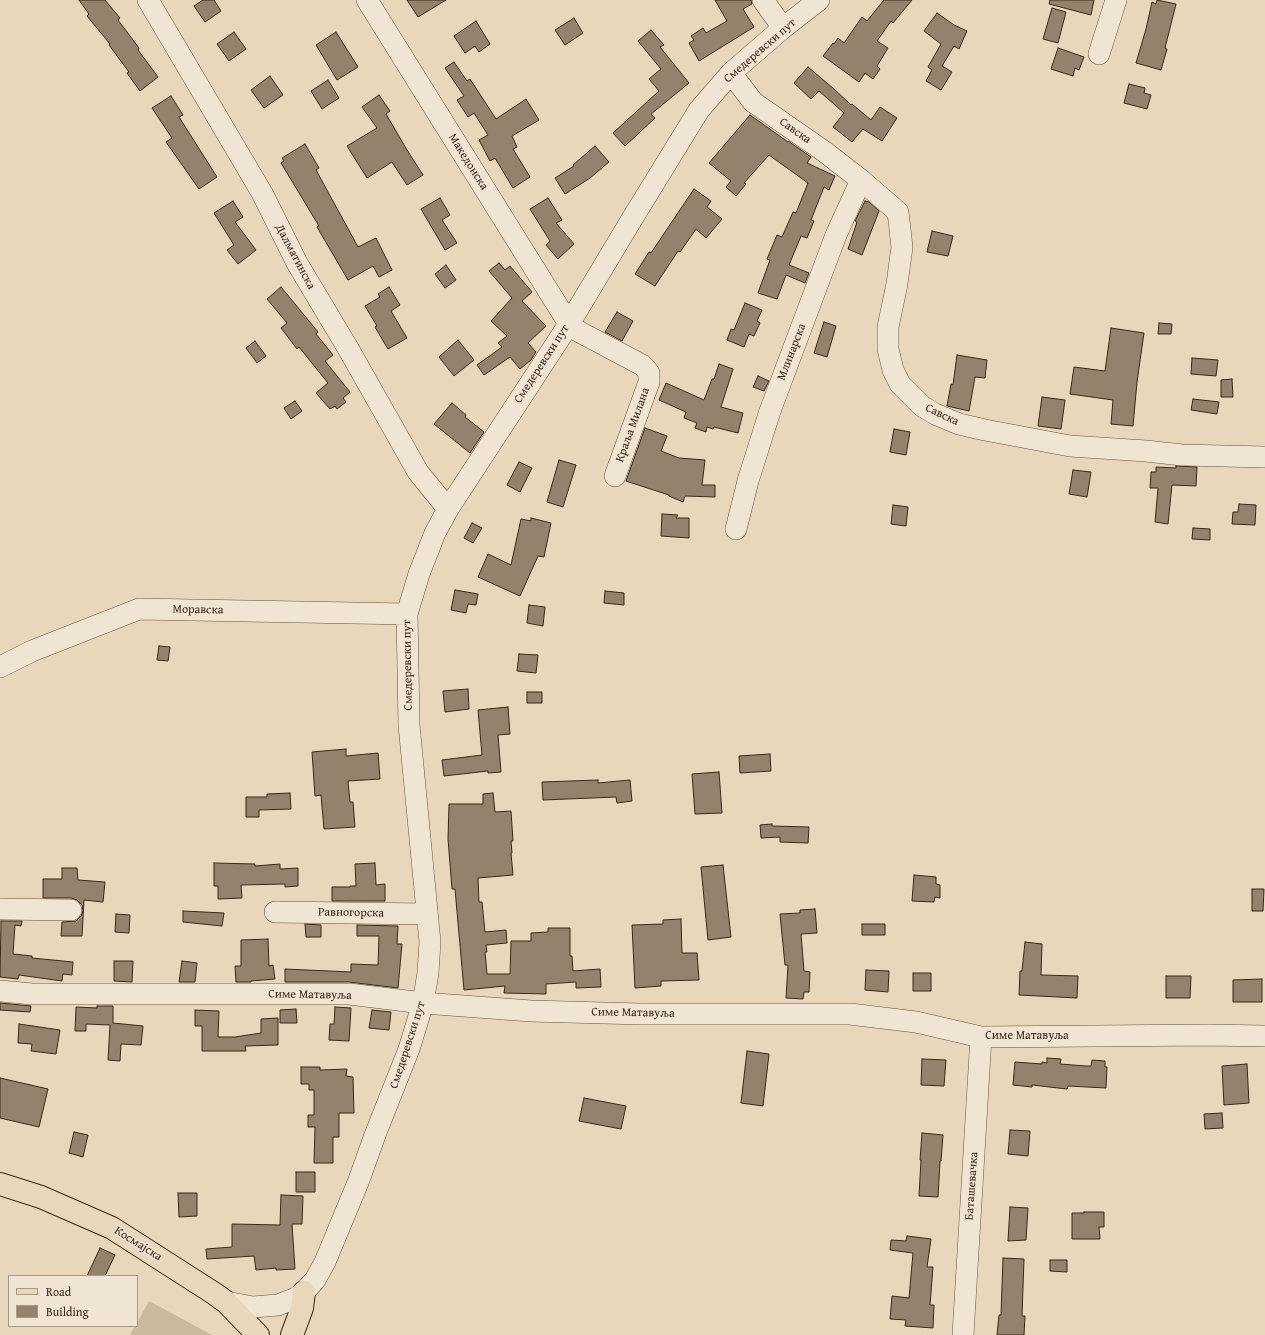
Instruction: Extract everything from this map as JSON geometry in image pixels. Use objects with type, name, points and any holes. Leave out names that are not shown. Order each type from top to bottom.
[{"type":"main road","name":"Космајска","points":[[0,1184],[41,1197],[112,1228],[206,1287],[226,1302],[258,1335]]},
{"type":"main road","points":[[292,1335],[302,1308],[304,1292]]},
{"type":"street","name":"Далматинска","points":[[148,0],[262,193],[297,264],[349,350],[418,472],[448,509]]},
{"type":"street","name":"Македонска","points":[[367,0],[569,324]]},
{"type":"street","points":[[763,0],[783,28]]},
{"type":"street","name":"Смедеревски пут","points":[[304,1292],[315,1280],[325,1262],[359,1180],[409,1049],[423,1003],[428,974],[430,942],[409,725],[407,614],[419,574],[432,540],[448,509],[569,324],[699,110],[731,73],[783,28],[819,0]]},
{"type":"street","points":[[1099,54],[1116,0]]},
{"type":"street","name":"Савска","points":[[731,73],[753,102],[825,152],[861,180],[898,212],[902,247],[897,284],[888,327],[888,349],[893,370],[900,384],[922,406],[935,414],[959,424],[1070,446],[1182,455],[1265,457]]},
{"type":"street","name":"Млинарска","points":[[736,529],[748,481],[770,411],[836,235],[861,180]]},
{"type":"street","name":"Краља Милана","points":[[569,324],[576,330],[642,365],[648,373],[649,382],[615,476]]},
{"type":"street","name":"Моравска","points":[[0,667],[32,652],[139,609],[407,614]]},
{"type":"street","points":[[0,909],[71,910]]},
{"type":"street","name":"Равногорска","points":[[275,912],[427,914]]},
{"type":"street","name":"Симе Матавуља","points":[[0,991],[32,994],[349,994],[423,1003],[531,1011],[850,1014],[916,1022],[982,1037],[1208,1035],[1265,1036]]},
{"type":"street","name":"Баташевачка","points":[[963,1335],[982,1037]]},
{"type":"street","points":[[226,1302],[254,1307],[268,1307],[289,1301],[304,1292]]},
{"type":"shaded area","points":[[149,1301],[212,1335],[130,1335],[134,1327],[138,1327],[138,1321]]},
{"type":"building","points":[[79,0],[105,0],[120,18],[118,20],[158,77],[140,91],[127,73],[129,72],[109,45],[110,44],[87,16],[89,14]]},
{"type":"building","points":[[203,0],[214,0],[221,11],[205,22],[194,6]]},
{"type":"building","points":[[407,0],[446,0],[418,17]]},
{"type":"building","points":[[715,0],[751,0],[752,4],[743,9],[754,27],[699,61],[689,43],[694,40],[691,36],[703,28],[706,33],[727,21]]},
{"type":"building","points":[[884,0],[912,0],[893,23],[891,21],[877,41],[888,48],[877,66],[880,69],[873,79],[865,73],[859,82],[823,56],[838,38],[844,43],[862,17],[867,21]]},
{"type":"building","points":[[1050,0],[1094,0],[1091,15],[1049,4]]},
{"type":"building","points":[[1157,0],[1176,4],[1161,70],[1136,63],[1152,2],[1156,4]]},
{"type":"building","points":[[1052,8],[1066,12],[1058,43],[1043,39]]},
{"type":"building","points":[[937,13],[954,25],[967,31],[959,49],[954,46],[942,66],[952,72],[941,90],[926,81],[932,70],[928,67],[941,44],[924,31]]},
{"type":"building","points":[[574,18],[583,33],[565,45],[555,30]]},
{"type":"building","points":[[476,21],[490,44],[479,52],[475,46],[465,53],[454,36]]},
{"type":"building","points":[[651,30],[664,45],[660,47],[689,83],[651,114],[655,118],[625,146],[613,133],[659,91],[649,79],[661,69],[638,41]]},
{"type":"building","points":[[234,32],[246,49],[229,61],[217,44]]},
{"type":"building","points":[[336,32],[358,67],[337,80],[316,45]]},
{"type":"building","points":[[1058,48],[1084,57],[1079,70],[1075,68],[1073,76],[1051,69]]},
{"type":"building","points":[[454,62],[467,81],[470,79],[496,119],[526,99],[539,120],[512,136],[517,147],[513,149],[530,177],[513,188],[495,158],[490,161],[479,140],[488,135],[474,113],[468,117],[457,100],[464,96],[445,68]]},
{"type":"building","points":[[808,67],[851,105],[852,104],[871,120],[880,107],[897,118],[882,141],[863,129],[852,142],[833,127],[844,113],[819,91],[811,99],[794,83]]},
{"type":"building","points":[[270,76],[283,95],[264,108],[251,90]]},
{"type":"building","points":[[328,80],[339,98],[322,109],[311,91]]},
{"type":"building","points":[[1129,84],[1145,88],[1144,93],[1151,95],[1147,109],[1124,103]]},
{"type":"building","points":[[379,95],[390,111],[386,114],[423,175],[407,185],[392,162],[367,178],[347,146],[377,128],[362,107]]},
{"type":"building","points":[[171,96],[183,115],[179,117],[217,177],[199,189],[166,142],[172,138],[152,108]]},
{"type":"building","points":[[750,115],[811,157],[807,163],[835,176],[829,190],[824,187],[811,220],[814,221],[807,238],[801,236],[789,265],[809,273],[805,283],[786,275],[777,299],[758,293],[770,260],[767,259],[777,235],[782,237],[793,212],[796,213],[808,183],[769,155],[744,183],[746,184],[736,196],[726,187],[731,181],[709,163]]},
{"type":"building","points":[[305,144],[319,168],[316,170],[358,247],[376,238],[392,270],[379,277],[373,266],[348,280],[317,227],[319,226],[281,163],[284,161],[282,158]]},
{"type":"building","points":[[595,146],[609,162],[590,178],[565,194],[555,178],[574,166],[573,165]]},
{"type":"building","points":[[694,189],[711,201],[707,207],[722,219],[706,238],[696,229],[680,252],[678,251],[655,286],[635,274]]},
{"type":"building","points":[[440,198],[450,215],[442,220],[457,243],[445,250],[421,209]]},
{"type":"building","points":[[548,198],[562,220],[556,223],[574,244],[558,259],[546,245],[550,241],[530,209]]},
{"type":"building","points":[[233,201],[243,217],[235,222],[256,250],[238,264],[227,250],[234,245],[214,213]]},
{"type":"building","points":[[865,201],[869,202],[879,211],[862,255],[848,249],[857,222],[855,221]]},
{"type":"building","points":[[932,231],[953,236],[948,256],[927,252]]},
{"type":"building","points":[[499,263],[505,270],[510,266],[532,292],[522,301],[546,326],[528,343],[536,352],[531,360],[520,369],[510,357],[484,375],[477,365],[502,347],[498,343],[507,336],[491,321],[512,298],[489,271]]},
{"type":"building","points":[[446,265],[456,280],[445,288],[435,274]]},
{"type":"building","points":[[281,287],[318,332],[316,334],[333,355],[325,361],[350,392],[343,398],[346,402],[337,409],[335,406],[330,409],[316,393],[328,383],[299,347],[297,349],[281,328],[287,323],[267,299]]},
{"type":"building","points":[[389,287],[400,305],[391,311],[407,338],[388,349],[365,306],[380,297],[378,294]]},
{"type":"building","points":[[745,303],[762,310],[757,321],[760,323],[754,336],[749,334],[744,347],[727,340],[731,329],[734,330]]},
{"type":"building","points":[[617,312],[633,321],[622,341],[605,332]]},
{"type":"building","points":[[824,322],[836,326],[827,357],[814,353]]},
{"type":"building","points":[[1159,323],[1172,324],[1171,334],[1158,334]]},
{"type":"building","points":[[1111,328],[1144,333],[1133,426],[1111,424],[1113,400],[1070,394],[1074,367],[1105,371]]},
{"type":"building","points":[[458,340],[474,360],[454,376],[439,357]]},
{"type":"building","points":[[255,341],[266,356],[257,363],[246,348]]},
{"type":"building","points":[[957,355],[987,360],[985,378],[975,377],[969,411],[947,406],[951,384],[953,385]]},
{"type":"building","points":[[1192,358],[1218,360],[1216,376],[1191,374]]},
{"type":"building","points":[[719,364],[733,369],[721,407],[743,413],[738,433],[714,427],[713,429],[707,427],[706,432],[695,428],[697,423],[684,418],[686,412],[659,400],[666,383],[704,400]]},
{"type":"building","points":[[758,376],[769,381],[764,391],[753,387]]},
{"type":"building","points":[[1232,379],[1233,397],[1221,397],[1221,380]]},
{"type":"building","points":[[1042,397],[1065,400],[1061,429],[1038,426]]},
{"type":"building","points":[[1193,399],[1219,402],[1217,414],[1191,410]]},
{"type":"building","points":[[295,401],[302,411],[291,419],[284,408]]},
{"type":"building","points":[[452,403],[466,415],[465,417],[484,432],[470,453],[434,424]]},
{"type":"building","points":[[645,428],[667,436],[661,451],[679,458],[705,460],[702,485],[715,485],[715,497],[685,496],[683,502],[669,495],[626,481]]},
{"type":"building","points":[[894,429],[910,432],[906,455],[890,452]]},
{"type":"building","points":[[559,460],[576,465],[563,507],[547,502]]},
{"type":"building","points":[[519,462],[532,468],[520,492],[507,485]]},
{"type":"building","points":[[1176,466],[1197,467],[1196,486],[1172,485],[1168,524],[1155,522],[1158,488],[1150,488],[1151,472],[1156,472],[1156,467],[1176,468]]},
{"type":"building","points":[[1073,470],[1091,472],[1087,497],[1069,494]]},
{"type":"building","points":[[1239,504],[1256,505],[1255,525],[1232,524],[1233,512],[1238,512]]},
{"type":"building","points":[[893,505],[908,507],[906,526],[891,524]]},
{"type":"building","points":[[662,514],[678,515],[676,518],[689,518],[689,538],[661,536]]},
{"type":"building","points":[[531,518],[551,523],[544,557],[538,556],[520,596],[478,577],[488,554],[511,565],[521,519],[531,521]]},
{"type":"building","points":[[472,523],[482,528],[473,543],[464,538]]},
{"type":"building","points":[[1193,528],[1210,529],[1210,540],[1192,539]]},
{"type":"building","points":[[455,590],[478,594],[476,605],[468,604],[466,613],[451,610]]},
{"type":"building","points":[[605,591],[624,593],[624,605],[604,603]]},
{"type":"building","points":[[529,605],[545,607],[543,626],[527,623]]},
{"type":"building","points":[[159,646],[170,647],[168,661],[157,660]]},
{"type":"building","points":[[519,654],[538,655],[536,673],[517,671]]},
{"type":"building","points":[[468,689],[469,709],[445,712],[443,691]]},
{"type":"building","points":[[527,692],[542,692],[542,703],[527,703]]},
{"type":"building","points":[[508,707],[510,734],[498,735],[501,772],[488,773],[488,771],[444,776],[442,760],[482,755],[478,710]]},
{"type":"building","points":[[346,749],[346,756],[378,753],[380,779],[348,781],[350,802],[353,802],[355,827],[324,829],[321,795],[315,796],[312,752]]},
{"type":"building","points":[[770,754],[771,771],[740,773],[739,756]]},
{"type":"building","points":[[719,772],[722,813],[695,814],[692,774]]},
{"type":"building","points":[[598,780],[598,783],[630,780],[632,801],[617,803],[616,797],[543,800],[542,782]]},
{"type":"building","points":[[290,793],[291,809],[259,810],[259,817],[246,817],[246,797],[267,797],[267,794]]},
{"type":"building","points":[[493,793],[495,812],[511,811],[513,841],[511,841],[511,853],[513,875],[478,878],[479,902],[482,902],[485,932],[506,930],[507,943],[486,945],[487,952],[485,952],[487,974],[510,974],[511,941],[531,941],[531,933],[548,932],[548,928],[570,928],[570,956],[572,956],[573,971],[600,969],[601,987],[576,988],[576,982],[546,984],[546,994],[504,993],[505,986],[464,990],[455,889],[452,889],[448,839],[449,804],[483,804],[483,794]]},
{"type":"building","points":[[772,824],[772,826],[809,827],[808,843],[780,842],[780,837],[761,838],[760,825]]},
{"type":"building","points":[[214,863],[255,864],[255,866],[280,864],[280,869],[298,868],[298,886],[285,887],[285,884],[241,885],[242,898],[218,899],[218,886],[214,886]]},
{"type":"building","points":[[375,863],[376,885],[385,884],[385,901],[332,901],[332,887],[356,886],[355,864]]},
{"type":"building","points":[[723,865],[731,937],[708,940],[701,867]]},
{"type":"building","points":[[62,868],[77,868],[78,880],[105,882],[103,902],[84,900],[82,936],[61,936],[62,922],[76,921],[81,916],[83,911],[82,905],[77,900],[71,898],[43,898],[43,879],[62,879]]},
{"type":"building","points":[[914,875],[936,877],[936,884],[940,885],[940,898],[935,897],[934,902],[912,901]]},
{"type":"building","points":[[1252,889],[1264,889],[1263,911],[1252,911]]},
{"type":"building","points":[[815,909],[817,933],[801,934],[804,971],[810,972],[809,992],[804,992],[803,999],[786,998],[788,965],[785,965],[780,914],[800,913],[800,910]]},
{"type":"building","points":[[183,911],[224,913],[222,926],[183,922]]},
{"type":"building","points":[[116,914],[130,915],[129,933],[115,932]]},
{"type":"building","points":[[681,919],[682,953],[697,953],[699,980],[661,981],[661,986],[635,988],[632,925],[663,924],[663,920]]},
{"type":"building","points":[[1,921],[22,921],[21,926],[15,925],[13,954],[32,956],[32,958],[73,962],[72,975],[63,974],[62,981],[19,975],[18,979],[0,977]]},
{"type":"building","points":[[305,924],[321,925],[321,937],[306,937]]},
{"type":"building","points":[[862,924],[885,924],[885,935],[862,935]]},
{"type":"building","points":[[357,925],[398,926],[397,944],[402,944],[398,988],[349,982],[285,982],[285,969],[351,972],[351,964],[378,965],[379,936],[357,936]]},
{"type":"building","points":[[268,939],[269,966],[273,965],[275,979],[236,982],[235,966],[241,966],[241,940]]},
{"type":"building","points":[[1025,942],[1042,944],[1041,975],[1078,976],[1077,998],[1019,995],[1020,971],[1022,971]]},
{"type":"building","points":[[114,961],[133,961],[132,982],[114,981]]},
{"type":"building","points":[[182,961],[197,963],[195,982],[179,982]]},
{"type":"building","points":[[866,970],[889,971],[888,992],[865,990]]},
{"type":"building","points":[[913,973],[931,973],[931,991],[913,991]]},
{"type":"building","points":[[1166,976],[1191,976],[1190,998],[1166,998]]},
{"type":"building","points":[[1262,979],[1262,1002],[1233,1002],[1233,980]]},
{"type":"building","points":[[0,1003],[31,1006],[30,1012],[0,1010]]},
{"type":"building","points":[[97,1006],[113,1006],[113,1023],[143,1026],[141,1045],[121,1044],[120,1061],[108,1060],[110,1025],[86,1024],[86,1031],[75,1031],[76,1007],[97,1008]]},
{"type":"building","points":[[335,1007],[351,1008],[349,1041],[329,1040],[330,1024],[334,1024]]},
{"type":"building","points":[[296,1009],[297,1023],[280,1023],[280,1010]]},
{"type":"building","points":[[195,1010],[219,1011],[218,1037],[235,1037],[261,1033],[261,1019],[278,1018],[278,1045],[245,1046],[246,1051],[202,1051],[202,1026],[195,1026]]},
{"type":"building","points":[[372,1010],[391,1012],[389,1030],[369,1028]]},
{"type":"building","points":[[19,1024],[60,1030],[56,1054],[31,1051],[32,1044],[18,1043]]},
{"type":"building","points":[[747,1051],[769,1054],[763,1106],[741,1103]]},
{"type":"building","points":[[1047,1058],[1061,1059],[1060,1064],[1086,1066],[1091,1066],[1092,1060],[1105,1061],[1105,1067],[1107,1067],[1106,1088],[1068,1086],[1067,1089],[1032,1085],[1032,1087],[1013,1085],[1015,1062],[1042,1064],[1042,1062],[1047,1063]]},
{"type":"building","points":[[922,1059],[946,1060],[944,1086],[921,1085]]},
{"type":"building","points":[[1247,1064],[1249,1103],[1224,1105],[1222,1066]]},
{"type":"building","points":[[301,1067],[320,1067],[320,1070],[347,1069],[346,1076],[353,1077],[354,1113],[339,1113],[339,1137],[333,1137],[333,1163],[314,1163],[315,1127],[308,1127],[308,1115],[314,1115],[314,1090],[309,1090],[309,1084],[301,1084]]},
{"type":"building","points":[[0,1078],[48,1089],[39,1127],[0,1118]]},
{"type":"building","points":[[584,1098],[626,1106],[621,1129],[579,1121]]},
{"type":"building","points":[[1222,1113],[1223,1128],[1205,1129],[1204,1114]]},
{"type":"building","points":[[1010,1130],[1030,1131],[1028,1156],[1008,1154]]},
{"type":"building","points":[[74,1132],[88,1135],[83,1157],[69,1153]]},
{"type":"building","points":[[922,1133],[943,1135],[938,1197],[919,1196]]},
{"type":"building","points":[[296,1172],[315,1172],[315,1192],[296,1192]]},
{"type":"building","points":[[178,1193],[197,1193],[197,1216],[179,1217]]},
{"type":"building","points":[[281,1195],[303,1196],[302,1224],[292,1224],[295,1269],[276,1270],[276,1268],[256,1270],[254,1256],[207,1259],[206,1249],[232,1247],[232,1224],[280,1225]]},
{"type":"building","points":[[1010,1207],[1028,1208],[1026,1240],[1008,1241]]},
{"type":"building","points":[[1104,1212],[1104,1227],[1099,1227],[1100,1239],[1072,1239],[1072,1213]]},
{"type":"building","points":[[907,1236],[931,1239],[927,1267],[933,1267],[930,1305],[934,1305],[933,1328],[905,1326],[906,1320],[890,1319],[892,1296],[909,1298],[913,1253],[890,1250],[891,1240],[906,1241]]},
{"type":"building","points":[[100,1248],[115,1255],[105,1275],[87,1275]]},
{"type":"building","points":[[1003,1258],[1024,1259],[1022,1316],[1025,1316],[1024,1335],[997,1335],[999,1315],[1001,1315]]},
{"type":"building","points":[[1050,1260],[1067,1260],[1067,1272],[1050,1271]]}]
